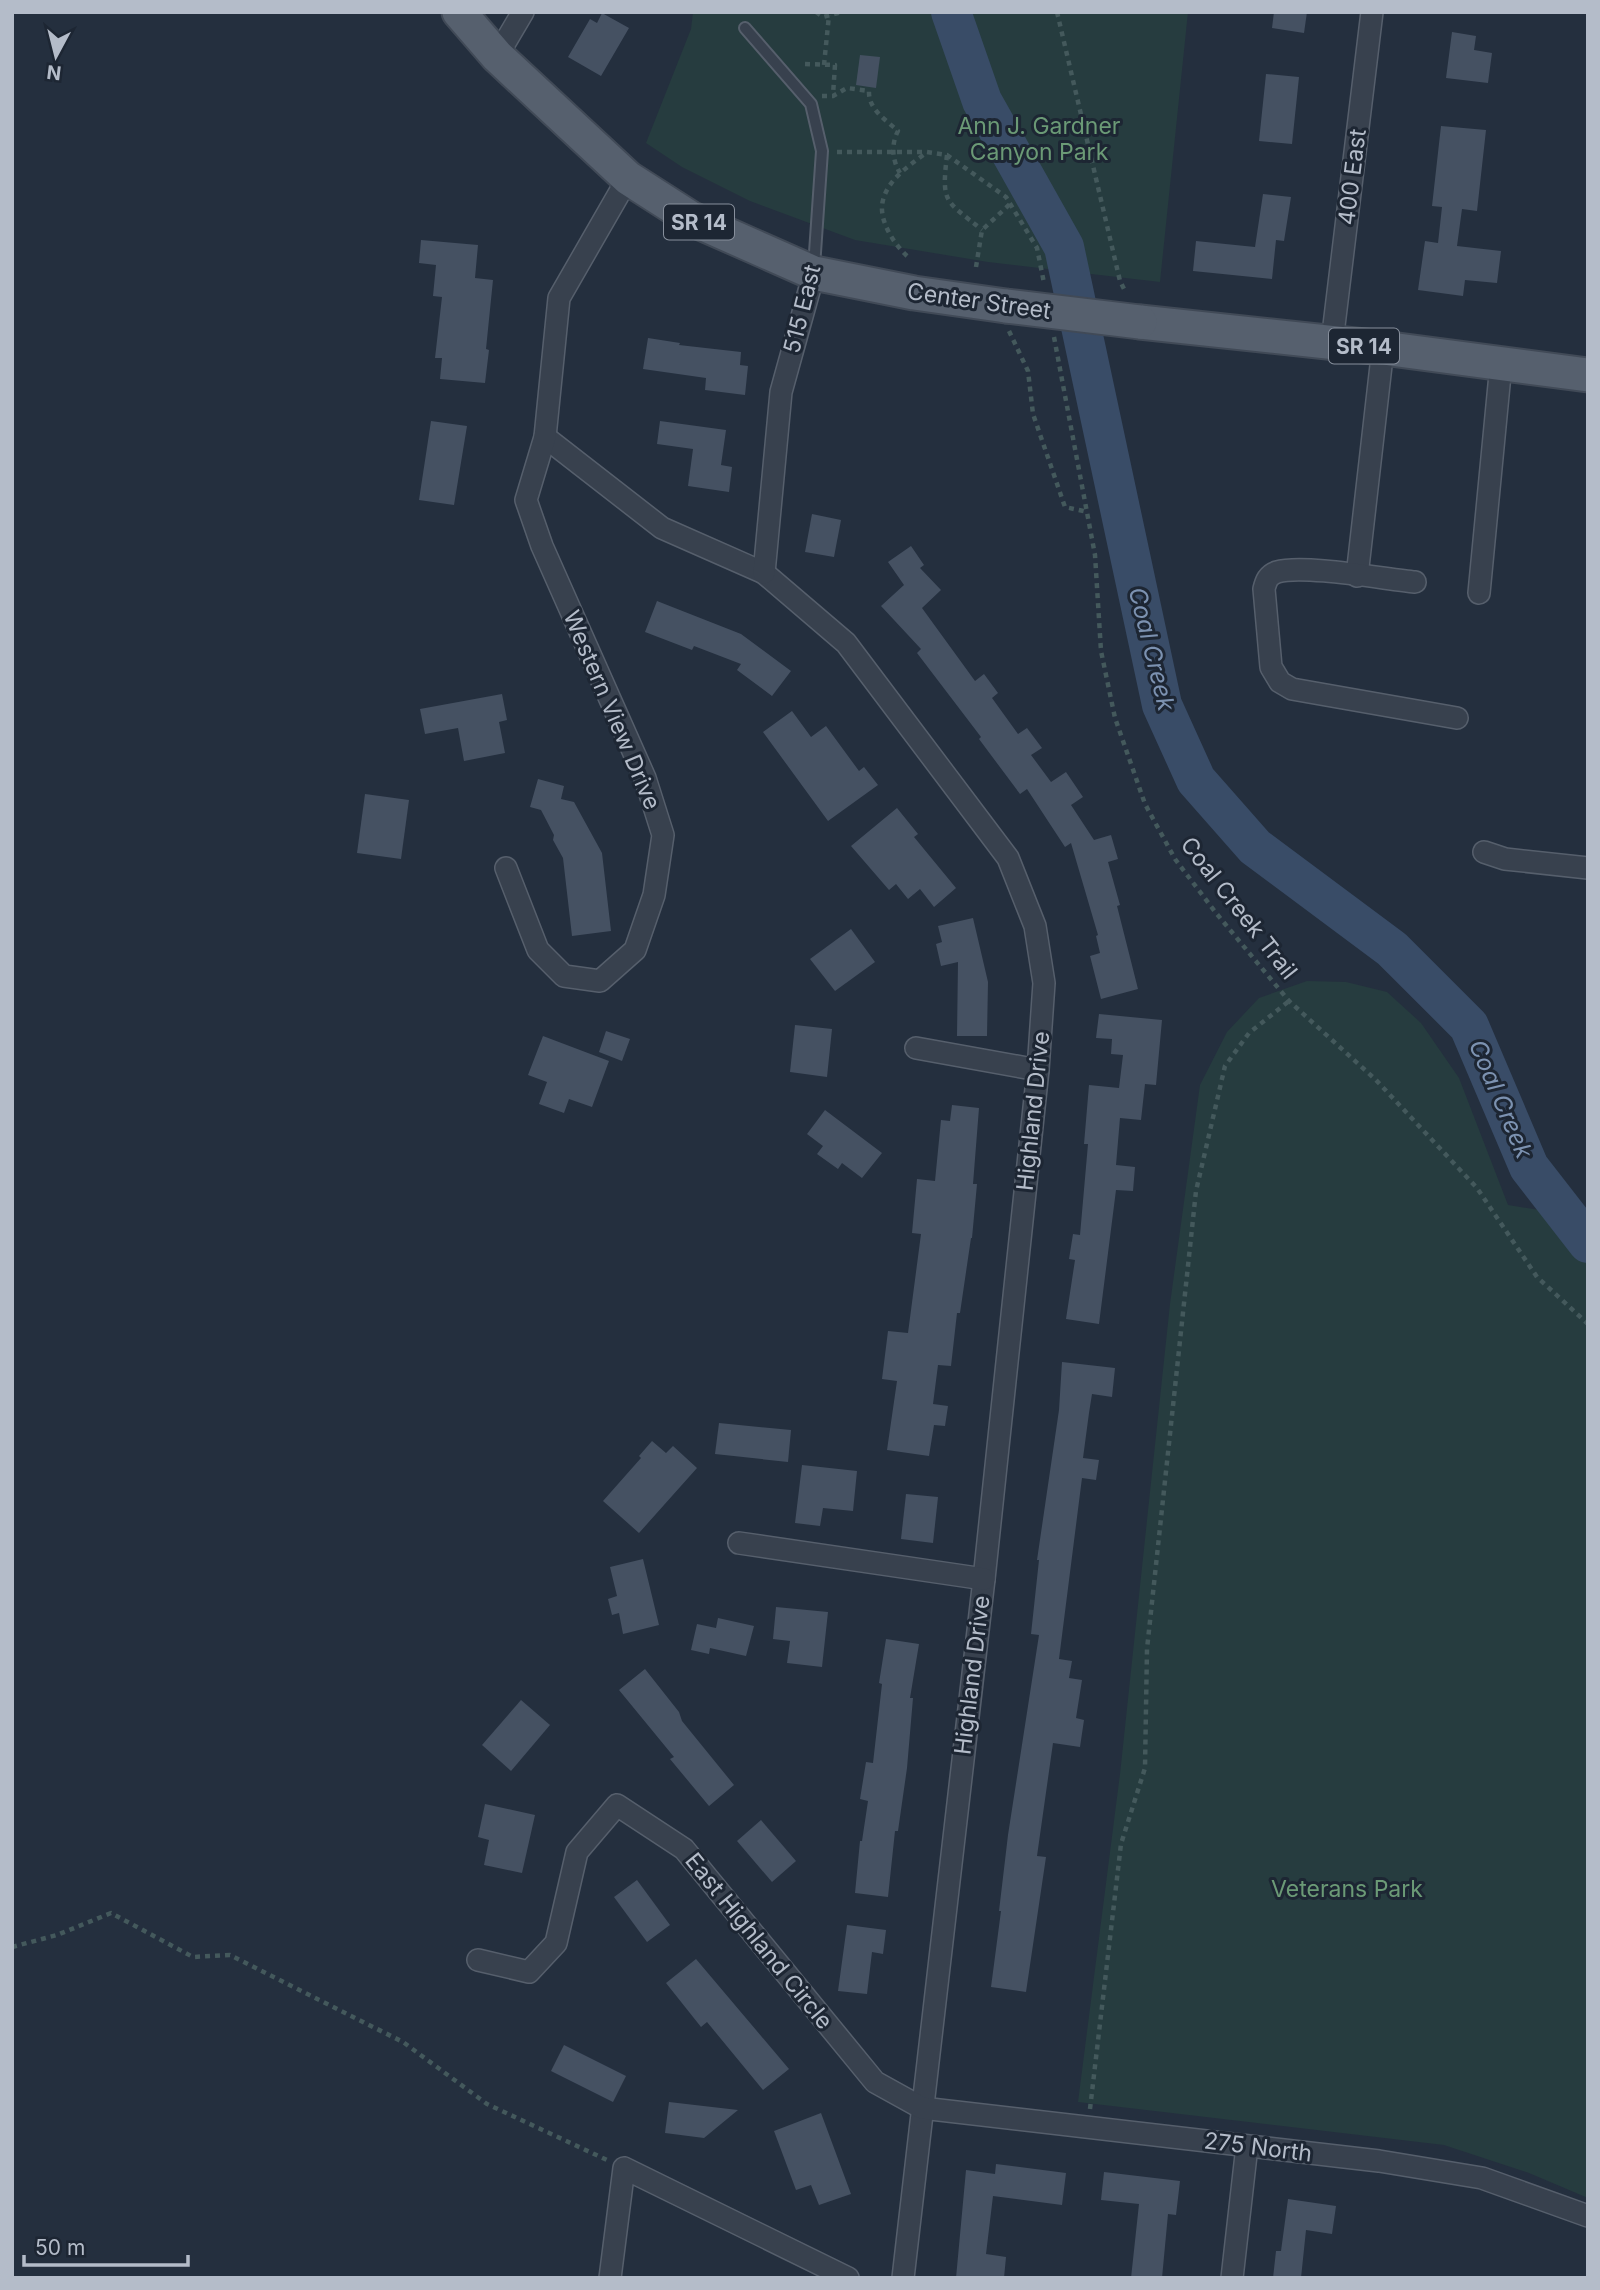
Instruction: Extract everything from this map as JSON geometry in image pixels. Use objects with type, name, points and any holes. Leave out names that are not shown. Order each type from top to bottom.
[{"type":"main road","name":"Center Street","points":[[459,12],[497,56],[628,178],[692,219],[814,273],[914,293],[1001,305],[1383,348],[1588,375]]},
{"type":"street","points":[[497,56],[523,12]]},
{"type":"street","name":"400 East","points":[[1332,342],[1372,12]]},
{"type":"street","points":[[545,437],[559,298],[628,178]]},
{"type":"street","name":"515 East","points":[[764,573],[781,392],[814,273]]},
{"type":"street","points":[[1357,576],[1383,348]]},
{"type":"street","points":[[1479,593],[1501,364]]},
{"type":"street","name":"Highland Drive","points":[[545,437],[662,528],[764,573],[846,643],[1008,858],[1035,926],[1044,983],[1038,1070],[984,1579],[903,2278]]},
{"type":"street","name":"Western View Drive","points":[[506,868],[538,950],[564,976],[600,981],[635,950],[654,895],[663,835],[645,778],[542,546],[526,500],[545,437]]},
{"type":"street","points":[[1415,582],[1298,569],[1275,573],[1267,578],[1264,589],[1271,667],[1280,682],[1293,689],[1457,718]]},
{"type":"street","points":[[1484,852],[1505,859],[1588,868]]},
{"type":"street","points":[[916,1048],[1038,1070]]},
{"type":"street","points":[[739,1543],[984,1579]]},
{"type":"street","name":"East Highland Circle","points":[[478,1960],[529,1972],[556,1943],[577,1852],[617,1805],[684,1849],[875,2082],[922,2108]]},
{"type":"street","name":"275 North","points":[[922,2108],[1379,2161],[1482,2178],[1588,2216]]},
{"type":"street","points":[[1231,2278],[1247,2146]]},
{"type":"street","points":[[610,2278],[624,2168],[848,2278]]},
{"type":"lane","name":"515 East","points":[[745,28],[811,104],[822,152],[814,273]]},
{"type":"path","points":[[816,12],[823,17],[842,12]]},
{"type":"path","points":[[1057,12],[1120,281],[1140,322]]},
{"type":"path","points":[[824,65],[829,15]]},
{"type":"path","points":[[805,64],[835,65],[832,96]]},
{"type":"path","points":[[803,95],[832,96],[847,88],[869,91],[869,101],[874,109],[898,131],[893,140],[895,164],[900,173]]},
{"type":"path","points":[[822,152],[927,152],[947,155],[1006,197],[1037,248],[1045,288]]},
{"type":"path","points":[[907,256],[898,247],[885,225],[883,198],[900,173],[927,152]]},
{"type":"path","points":[[947,155],[943,186],[948,201],[982,230]]},
{"type":"path","points":[[976,267],[982,230],[1010,204]]},
{"type":"path","points":[[1001,305],[1028,371],[1033,414],[1065,507],[1088,512]]},
{"type":"path","name":"Coal Creek Trail","points":[[1053,327],[1095,555],[1101,651],[1115,718],[1145,804],[1175,859],[1289,1000],[1376,1080],[1477,1188],[1536,1276],[1588,1324]]},
{"type":"path","points":[[1088,2127],[1121,1844],[1145,1768],[1147,1649],[1196,1191],[1225,1066],[1249,1033],[1289,1000]]},
{"type":"path","points":[[12,1947],[57,1935],[111,1913],[193,1957],[230,1955],[403,2042],[487,2104],[624,2168]]},
{"type":"green space","name":"Ann J. Gardner Canyon Park","points":[[693,12],[1188,12],[1160,282],[988,262],[855,240],[750,201],[682,167],[646,143],[691,29]]},
{"type":"green space","name":"Veterans Park","points":[[1307,981],[1346,982],[1387,992],[1421,1023],[1459,1078],[1508,1205],[1588,1218],[1588,2198],[1529,2173],[1444,2145],[1078,2102],[1120,1774],[1170,1304],[1200,1085],[1227,1032],[1259,998]]},
{"type":"building","points":[[1274,12],[1307,12],[1304,33],[1272,28]]},
{"type":"building","points":[[602,13],[629,28],[601,76],[568,57],[590,19],[597,23]]},
{"type":"building","points":[[1452,32],[1476,36],[1474,50],[1492,53],[1488,83],[1446,78]]},
{"type":"building","points":[[860,55],[880,57],[876,88],[856,85]]},
{"type":"building","points":[[1266,74],[1299,77],[1292,144],[1259,141]]},
{"type":"building","points":[[1441,126],[1486,130],[1477,211],[1462,209],[1457,246],[1501,251],[1497,283],[1465,280],[1463,296],[1418,290],[1425,241],[1438,243],[1442,207],[1432,206]]},
{"type":"building","points":[[1263,194],[1291,197],[1284,241],[1276,240],[1272,279],[1193,271],[1196,241],[1255,247]]},
{"type":"building","points":[[421,240],[478,245],[475,278],[493,280],[485,383],[440,379],[442,358],[435,358],[442,297],[433,296],[436,265],[419,263]]},
{"type":"building","points":[[648,338],[680,343],[679,345],[741,352],[740,365],[748,366],[745,395],[705,390],[706,378],[643,369]]},
{"type":"building","points":[[431,421],[467,426],[454,505],[419,500]]},
{"type":"building","points":[[660,421],[726,430],[721,465],[732,467],[729,492],[688,486],[693,449],[657,444]]},
{"type":"building","points":[[812,514],[841,520],[834,557],[805,552]]},
{"type":"building","points":[[911,546],[924,565],[920,568],[941,590],[922,608],[975,681],[984,674],[998,693],[992,698],[1018,734],[1027,728],[1042,748],[1031,755],[1051,782],[1066,772],[1083,797],[1071,805],[1094,840],[1111,835],[1118,859],[1108,862],[1138,989],[1101,999],[1090,956],[1100,953],[1098,935],[1071,843],[1065,847],[1027,789],[1020,794],[979,739],[981,737],[917,653],[921,649],[881,606],[904,585],[888,562]]},
{"type":"building","points":[[657,601],[741,634],[791,671],[772,696],[737,670],[741,664],[694,646],[692,650],[645,632]]},
{"type":"building","points":[[502,694],[507,720],[499,722],[505,753],[464,761],[458,728],[425,734],[420,709]]},
{"type":"building","points":[[792,711],[811,737],[826,726],[859,771],[864,767],[878,785],[828,821],[763,732]]},
{"type":"building","points":[[538,779],[564,786],[561,799],[574,802],[602,853],[611,931],[572,936],[563,858],[541,810],[530,807]]},
{"type":"building","points":[[365,794],[409,800],[401,859],[357,853]]},
{"type":"building","points":[[897,808],[918,834],[914,837],[956,888],[934,907],[920,889],[908,899],[896,884],[889,890],[851,846]]},
{"type":"building","points":[[973,918],[988,982],[987,1036],[957,1036],[958,962],[941,966],[936,944],[942,942],[938,926]]},
{"type":"building","points":[[851,929],[875,962],[835,991],[810,959]]},
{"type":"building","points":[[1099,1014],[1162,1020],[1156,1085],[1145,1084],[1141,1120],[1120,1118],[1116,1165],[1135,1167],[1133,1191],[1116,1190],[1099,1324],[1066,1319],[1075,1260],[1069,1259],[1073,1234],[1080,1235],[1088,1144],[1084,1144],[1089,1085],[1119,1088],[1123,1055],[1111,1054],[1112,1039],[1096,1038]]},
{"type":"building","points":[[795,1025],[832,1029],[827,1077],[790,1072]]},
{"type":"building","points":[[606,1031],[630,1039],[622,1061],[599,1052]]},
{"type":"building","points":[[543,1036],[609,1061],[592,1107],[569,1099],[564,1113],[539,1104],[547,1082],[528,1075]]},
{"type":"building","points":[[952,1105],[979,1108],[973,1184],[977,1184],[972,1238],[960,1313],[957,1313],[951,1366],[938,1365],[933,1404],[948,1406],[945,1426],[934,1425],[929,1456],[887,1450],[897,1381],[882,1379],[888,1331],[908,1333],[921,1234],[912,1233],[917,1179],[935,1181],[941,1120],[950,1121]]},
{"type":"building","points":[[825,1110],[882,1153],[862,1178],[842,1163],[838,1169],[817,1154],[823,1146],[807,1134]]},
{"type":"building","points":[[1062,1362],[1115,1368],[1112,1397],[1092,1394],[1089,1413],[1083,1458],[1099,1460],[1096,1480],[1082,1478],[1059,1659],[1072,1661],[1069,1678],[1082,1680],[1076,1718],[1084,1720],[1080,1747],[1053,1743],[1037,1856],[1046,1857],[1026,1992],[991,1987],[1008,1835],[1039,1635],[1031,1634],[1037,1560],[1059,1410]]},
{"type":"building","points":[[719,1423],[791,1430],[788,1462],[715,1454]]},
{"type":"building","points":[[652,1441],[666,1453],[673,1446],[697,1468],[639,1533],[603,1501],[641,1458],[639,1456]]},
{"type":"building","points":[[802,1465],[857,1471],[853,1511],[823,1508],[820,1526],[795,1523]]},
{"type":"building","points":[[906,1494],[938,1497],[933,1543],[901,1539]]},
{"type":"building","points":[[643,1559],[659,1625],[623,1634],[619,1613],[612,1615],[608,1599],[617,1596],[610,1567]]},
{"type":"building","points":[[776,1607],[828,1612],[822,1667],[787,1663],[790,1641],[773,1639]]},
{"type":"building","points":[[718,1618],[754,1626],[746,1656],[710,1648],[709,1654],[691,1650],[697,1624],[716,1628]]},
{"type":"building","points":[[886,1639],[919,1644],[910,1698],[913,1698],[907,1768],[898,1831],[895,1831],[888,1897],[855,1893],[860,1841],[868,1801],[860,1799],[866,1762],[873,1763],[882,1684],[879,1683]]},
{"type":"building","points":[[645,1669],[679,1712],[682,1721],[734,1785],[709,1806],[670,1759],[674,1757],[619,1690]]},
{"type":"building","points":[[521,1700],[550,1725],[511,1771],[482,1745]]},
{"type":"building","points":[[485,1804],[535,1815],[522,1873],[484,1865],[489,1840],[478,1837]]},
{"type":"building","points":[[761,1820],[796,1861],[772,1882],[737,1841]]},
{"type":"building","points":[[637,1880],[670,1925],[647,1942],[614,1897]]},
{"type":"building","points":[[847,1925],[886,1930],[883,1954],[872,1952],[867,1994],[838,1991]]},
{"type":"building","points":[[696,1959],[789,2069],[763,2090],[707,2022],[701,2027],[666,1983]]},
{"type":"building","points":[[564,2045],[626,2076],[613,2102],[551,2071]]},
{"type":"building","points":[[669,2102],[738,2110],[704,2138],[665,2133]]},
{"type":"building","points":[[821,2113],[851,2194],[819,2205],[811,2185],[796,2190],[774,2131]]},
{"type":"building","points":[[996,2164],[1066,2173],[1062,2205],[993,2196],[986,2254],[1006,2257],[1004,2278],[956,2278],[966,2170],[995,2174]]},
{"type":"building","points":[[1104,2172],[1180,2181],[1176,2215],[1168,2214],[1162,2278],[1131,2278],[1139,2204],[1101,2200]]},
{"type":"building","points":[[1288,2199],[1336,2206],[1332,2234],[1306,2230],[1301,2278],[1273,2278],[1276,2251],[1281,2251]]},
{"type":"waterway","name":"Coal Creek","points":[[951,12],[982,101],[1064,247],[1162,705],[1196,780],[1255,847],[1392,949],[1469,1026],[1529,1167],[1588,1243]]}]
